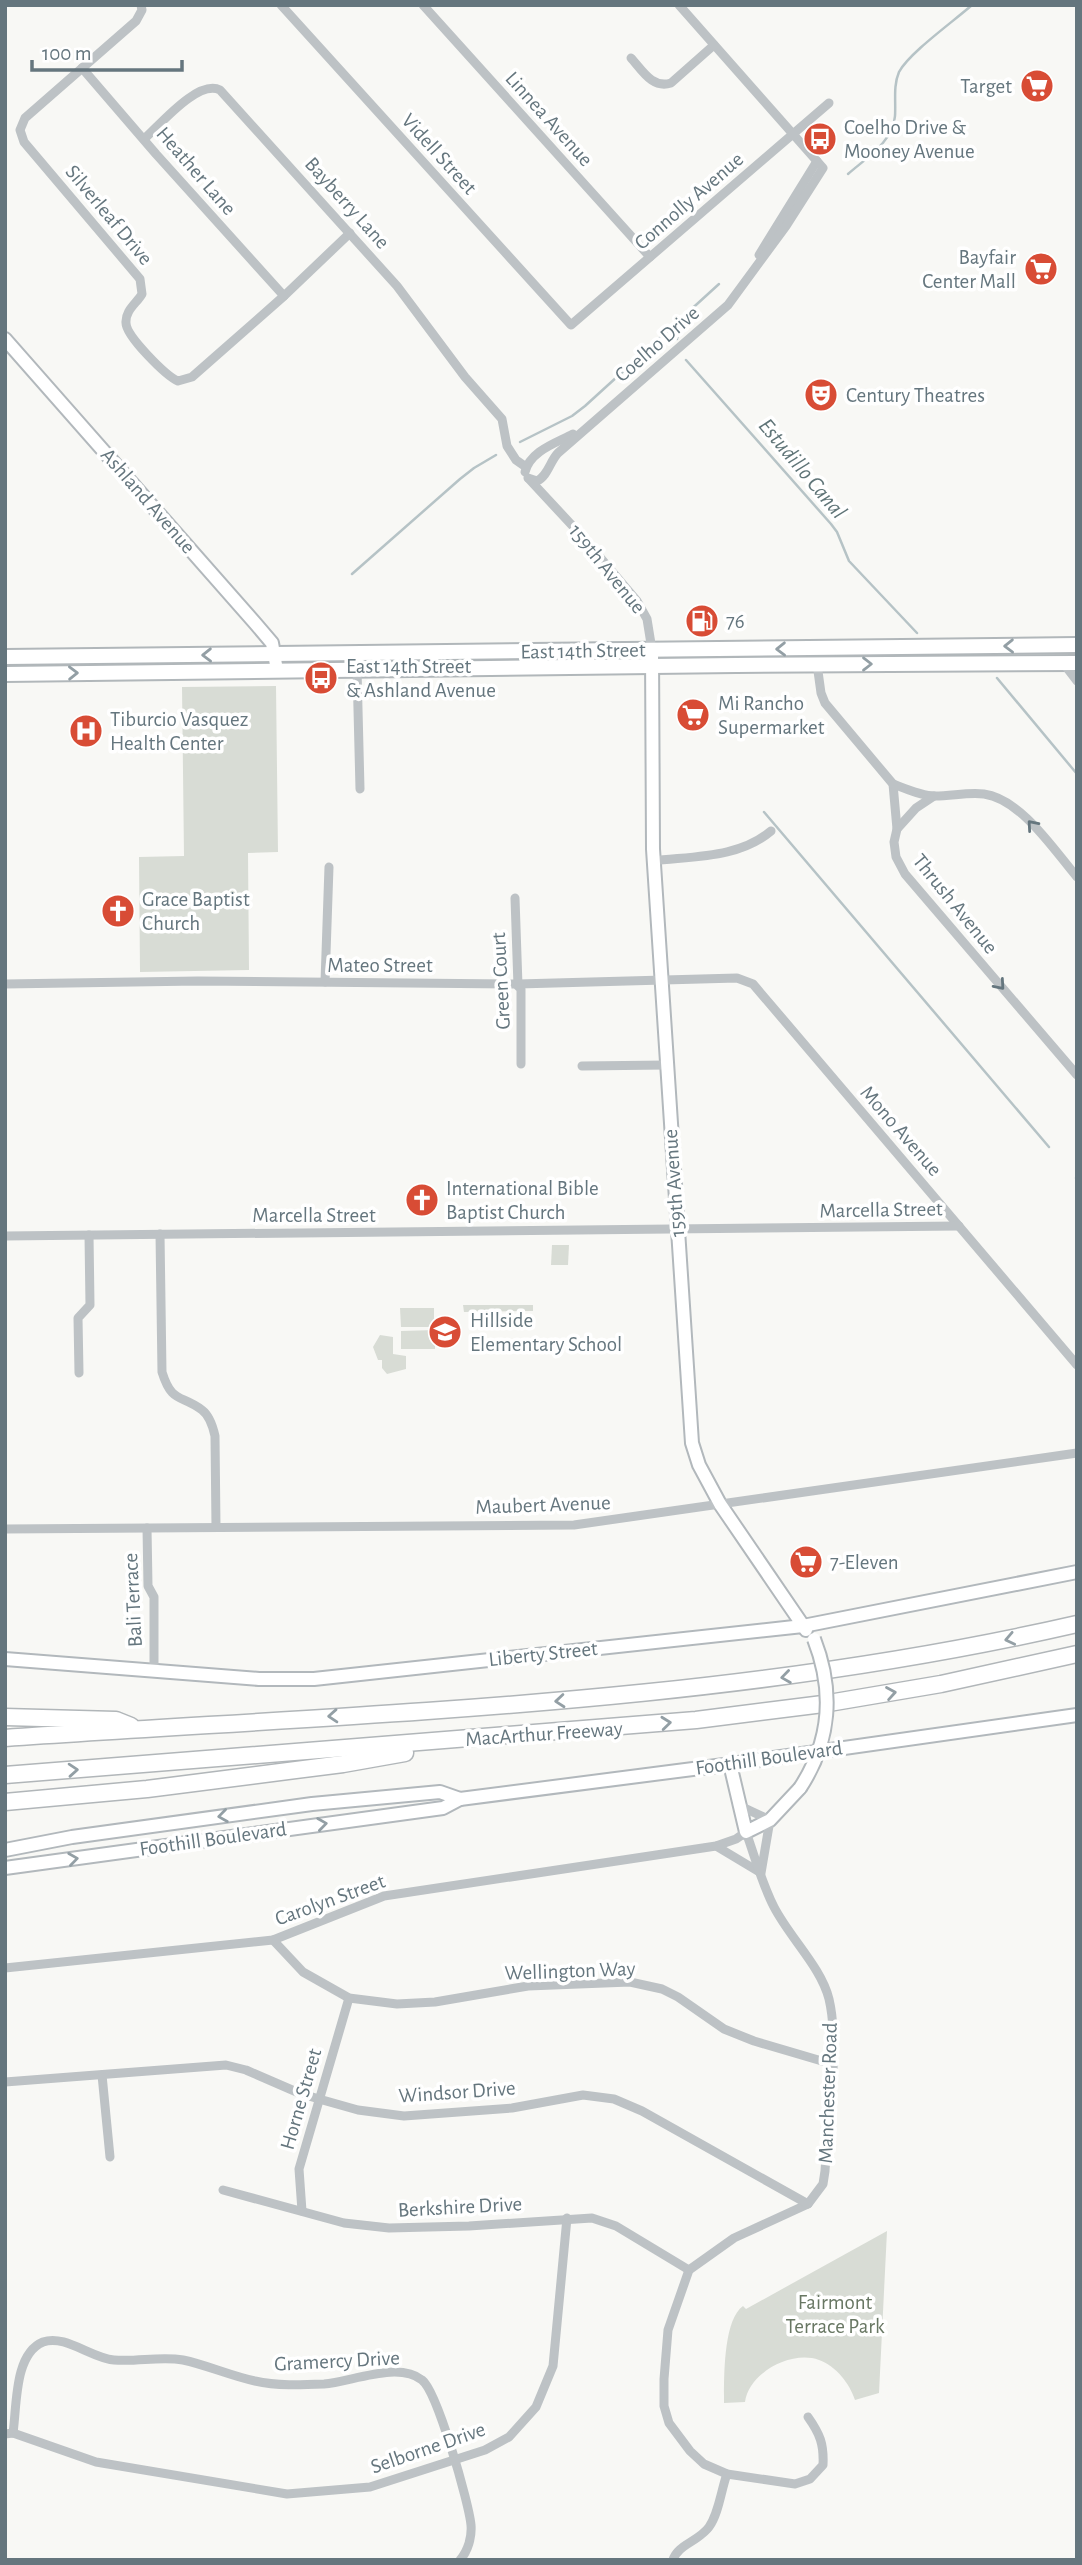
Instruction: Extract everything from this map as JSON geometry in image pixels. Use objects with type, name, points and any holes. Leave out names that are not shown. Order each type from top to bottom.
[{"type":"highway","name":"MacArthur Freeway","points":[[5,1738],[473,1707],[705,1687],[880,1663],[1077,1624]]},
{"type":"highway","name":"MacArthur Freeway","points":[[5,1775],[630,1727],[823,1704],[941,1684],[1077,1654]]},
{"type":"highway","points":[[5,1717],[116,1720],[137,1729]]},
{"type":"highway","points":[[5,1802],[91,1796],[343,1764],[476,1739]]},
{"type":"main road","name":"East 14th Street","points":[[5,657],[1077,645]]},
{"type":"main road","name":"East 14th Street","points":[[5,674],[817,664],[1070,664]]},
{"type":"street","name":"Silverleaf Drive","points":[[141,5],[142,10],[136,21],[25,118],[20,130],[21,137],[140,279],[142,294],[128,313],[126,323],[139,343],[171,378],[186,380],[284,296],[350,233]]},
{"type":"street","name":"Videll Street","points":[[281,5],[571,325]]},
{"type":"street","points":[[679,5],[794,134]]},
{"type":"street","name":"Linnea Avenue","points":[[423,6],[650,257]]},
{"type":"street","points":[[631,58],[653,82],[665,85],[671,83],[714,45]]},
{"type":"street","name":"Heather Lane","points":[[82,68],[284,296]]},
{"type":"street","name":"Bayberry Lane","points":[[144,139],[195,93],[214,87],[225,94],[392,279],[465,377],[502,419],[507,446],[514,458],[527,465]]},
{"type":"street","name":"Connolly Avenue","points":[[571,325],[829,103]]},
{"type":"street","name":"Coelho Drive","points":[[546,472],[558,453],[720,313],[742,285],[778,221],[820,164],[794,134]]},
{"type":"street","name":"Ashland Avenue","points":[[5,339],[272,643],[277,670]]},
{"type":"street","name":"Coelho Drive","points":[[527,465],[539,452],[590,425]]},
{"type":"street","points":[[546,472],[537,481],[528,478],[527,465],[538,461],[544,464],[546,472],[549,500]]},
{"type":"street","name":"159th Avenue","points":[[528,478],[637,601],[647,619],[652,650],[653,861],[692,1443],[699,1465],[720,1504],[814,1639],[826,1679],[827,1716],[819,1752],[800,1788],[770,1820],[746,1832]]},
{"type":"street","points":[[817,664],[825,703],[893,784],[934,796],[956,793],[986,794],[1004,801],[1023,814],[1077,877]]},
{"type":"street","points":[[1070,664],[1077,681]]},
{"type":"street","points":[[357,669],[360,789]]},
{"type":"street","name":"Thrush Avenue","points":[[893,784],[897,829],[894,842],[896,858],[905,874],[1077,1075]]},
{"type":"street","points":[[897,829],[916,808],[934,796]]},
{"type":"street","points":[[653,861],[733,852],[754,844],[771,831]]},
{"type":"street","points":[[324,982],[329,867]]},
{"type":"street","name":"Green Court","points":[[515,898],[518,984],[521,989],[521,1064]]},
{"type":"street","name":"Mateo Street","points":[[5,984],[198,981],[518,984],[737,978],[753,984]]},
{"type":"street","name":"Mono Avenue","points":[[753,984],[1077,1365]]},
{"type":"street","points":[[582,1066],[666,1065]]},
{"type":"street","name":"Marcella Street","points":[[5,1236],[959,1226]]},
{"type":"street","points":[[160,1234],[162,1372],[166,1386],[173,1395],[203,1410],[211,1422],[215,1436],[216,1527]]},
{"type":"street","points":[[79,1373],[78,1318],[90,1305],[89,1235]]},
{"type":"street","name":"Maubert Avenue","points":[[5,1529],[574,1525],[1077,1453]]},
{"type":"street","name":"Bali Terrace","points":[[147,1528],[148,1586],[154,1607],[154,1671]]},
{"type":"street","name":"Liberty Street","points":[[5,1659],[259,1679],[314,1679],[803,1626],[1077,1572]]},
{"type":"street","name":"Foothill Boulevard","points":[[5,1868],[443,1808],[460,1799],[1077,1715]]},
{"type":"street","name":"Manchester Road","points":[[730,1764],[746,1832],[773,1905],[793,1940],[816,1969],[828,1998],[832,2025],[832,2064],[825,2171],[823,2184],[808,2204]]},
{"type":"street","name":"Foothill Boulevard","points":[[5,1850],[72,1837],[312,1804],[440,1793],[460,1799]]},
{"type":"street","points":[[716,1846],[761,1873],[770,1820],[738,1805]]},
{"type":"street","name":"Carolyn Street","points":[[5,1968],[273,1940],[384,1896],[716,1846],[736,1839],[746,1832]]},
{"type":"street","name":"Wellington Way","points":[[273,1940],[303,1972],[349,1998],[397,2004],[435,2002],[527,1986],[630,1982],[678,1997],[724,2029],[754,2041],[832,2064]]},
{"type":"street","name":"Horne Street","points":[[302,2211],[298,2187],[299,2169],[349,1998]]},
{"type":"street","name":"Windsor Drive","points":[[5,2082],[226,2064],[299,2093],[358,2110],[404,2116],[512,2108],[583,2095],[614,2099],[642,2111],[808,2204]]},
{"type":"street","points":[[102,2075],[110,2157]]},
{"type":"street","name":"Berkshire Drive","points":[[223,2190],[344,2223],[389,2228],[592,2218],[616,2225],[689,2270]]},
{"type":"street","points":[[808,2204],[734,2238],[689,2270],[668,2330],[664,2406],[668,2423],[704,2464],[727,2474],[794,2484],[810,2479],[823,2465],[824,2446],[819,2432],[808,2417]]},
{"type":"street","name":"Selborne Drive","points":[[9,2434],[96,2462],[287,2494],[370,2487],[485,2450],[509,2437],[536,2407],[546,2388],[553,2366],[567,2218]]},
{"type":"street","name":"Gramercy Drive","points":[[9,2434],[22,2362],[32,2349],[45,2341],[62,2341],[113,2360],[182,2360],[257,2382],[296,2385],[338,2383],[377,2374],[404,2372],[422,2380],[432,2392],[454,2460],[471,2525],[470,2542],[460,2560]]},
{"type":"street","points":[[673,2560],[674,2553],[679,2548],[700,2538],[711,2524],[727,2474]]},
{"type":"green space","points":[[276,686],[278,852],[248,853],[249,970],[140,972],[139,857],[184,856],[182,687]]},
{"type":"green space","points":[[552,1245],[569,1245],[568,1265],[551,1265]]},
{"type":"green space","points":[[463,1305],[533,1305],[533,1311],[464,1312]]},
{"type":"green space","points":[[400,1308],[434,1308],[434,1327],[401,1327]]},
{"type":"green space","points":[[435,1330],[435,1349],[401,1349],[401,1331]]},
{"type":"green space","points":[[380,1335],[393,1337],[393,1354],[406,1356],[406,1369],[387,1374],[382,1368],[382,1360],[378,1360],[373,1347]]},
{"type":"green space","name":"Fairmont Terrace Park","points":[[887,2231],[879,2393],[855,2400],[837,2371],[819,2360],[796,2358],[773,2366],[763,2373],[748,2391],[745,2402],[724,2403],[728,2337],[736,2313],[743,2306],[746,2309]]},
{"type":"waterway","name":"Estudillo Canal","points":[[848,174],[878,149],[889,134],[895,116],[896,83],[904,64],[972,5]]},
{"type":"waterway","name":"Estudillo Canal","points":[[520,442],[572,416],[585,406],[719,284]]},
{"type":"waterway","name":"Estudillo Canal","points":[[677,339],[680,322]]},
{"type":"waterway","name":"Estudillo Canal","points":[[686,360],[831,524],[849,561],[917,633]]},
{"type":"waterway","name":"Estudillo Canal","points":[[352,574],[460,479],[496,455]]},
{"type":"waterway","name":"Estudillo Canal","points":[[997,678],[1077,774]]},
{"type":"waterway","points":[[764,812],[1049,1147]]},
{"type":"place","name":"Target","points":[[1037,86]]},
{"type":"place","name":"Coelho Drive & Mooney Avenue","points":[[820,139]]},
{"type":"place","name":"Bayfair Center Mall","points":[[1041,269]]},
{"type":"place","name":"Century Theatres","points":[[821,395]]},
{"type":"place","name":"76","points":[[702,621]]},
{"type":"place","name":"East 14th Street & Ashland Avenue","points":[[321,678]]},
{"type":"place","name":"Mi Rancho Supermarket","points":[[693,715]]},
{"type":"place","name":"Tiburcio Vasquez Health Center","points":[[86,731]]},
{"type":"place","name":"Grace Baptist Church","points":[[118,911]]},
{"type":"place","name":"International Bible Baptist Church","points":[[422,1200]]},
{"type":"place","name":"Hillside Elementary School","points":[[445,1332]]},
{"type":"place","name":"7-Eleven","points":[[806,1562]]}]
